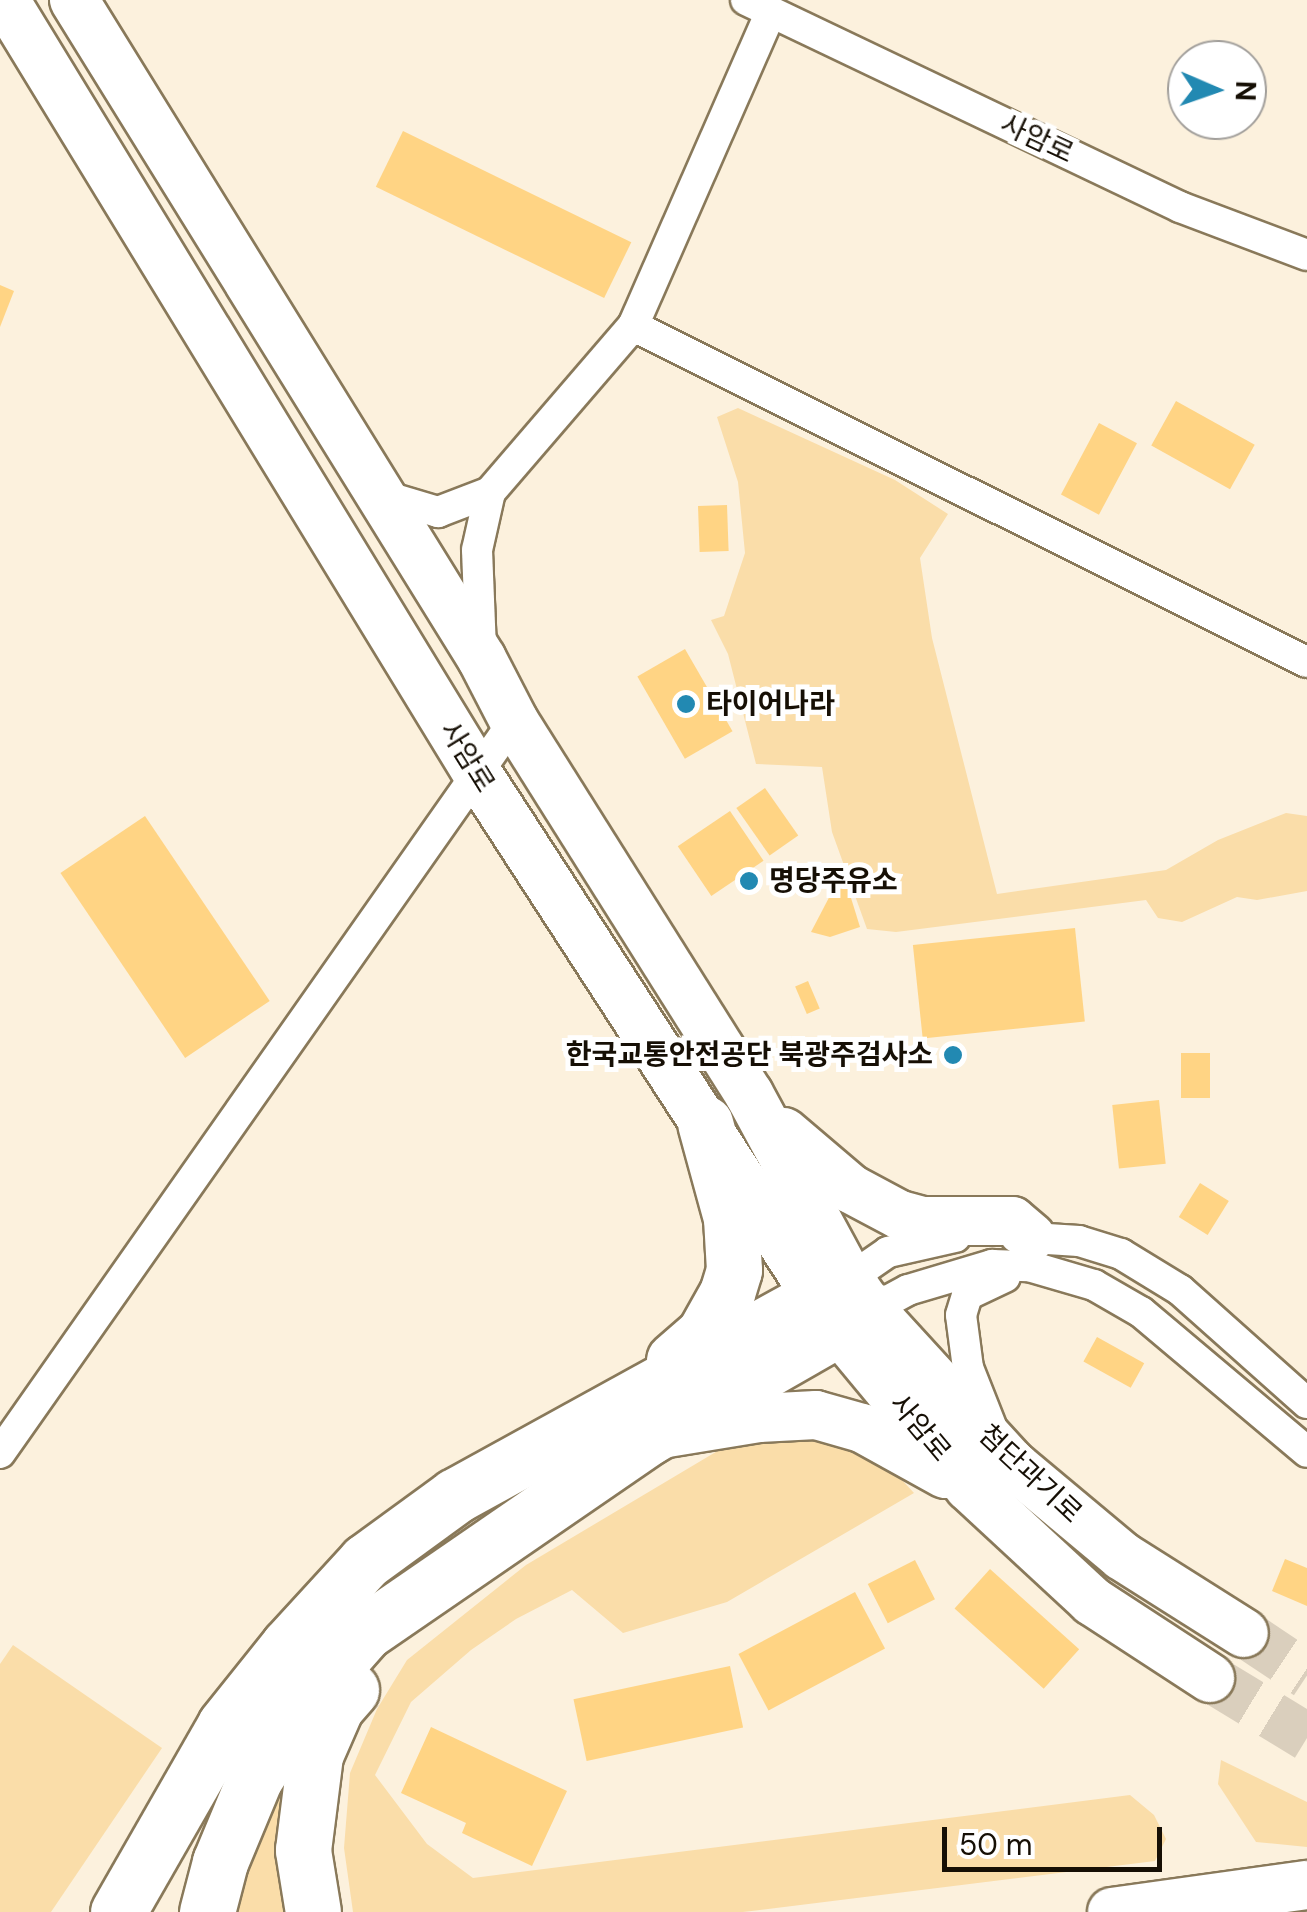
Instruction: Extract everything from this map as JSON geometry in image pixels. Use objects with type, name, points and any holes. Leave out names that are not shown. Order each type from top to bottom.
[{"type":"highway","points":[[206,1912],[220,1862],[255,1778],[306,1699],[365,1632],[435,1581],[639,1417],[704,1334],[727,1293],[734,1270],[727,1108]]},
{"type":"highway","points":[[118,1912],[225,1726],[288,1646],[366,1561],[455,1496],[639,1417],[844,1304]]},
{"type":"highway","points":[[314,1912],[303,1850],[315,1755],[336,1708],[388,1648],[435,1581]]},
{"type":"highway","points":[[178,1912],[204,1820],[288,1646]]},
{"type":"main road","name":"사암로","points":[[5,0],[477,773],[727,1108]]},
{"type":"main road","name":"사암로","points":[[74,0],[376,494],[482,659],[727,1108],[844,1304],[969,1487]]},
{"type":"main road","points":[[727,1108],[802,1151],[874,1203],[922,1221],[1012,1221],[1030,1252]]},
{"type":"main road","name":"첨단과기로","points":[[844,1304],[1012,1464],[1122,1556],[1244,1633]]},
{"type":"main road","points":[[639,1417],[816,1415],[862,1428],[969,1487]]},
{"type":"main road","name":"첨단과기로","points":[[969,1487],[1092,1601],[1210,1678]]},
{"type":"main road","points":[[1112,1912],[1307,1885]]},
{"type":"street","name":"사암로","points":[[376,494],[438,512],[490,492],[634,326],[758,6],[1180,207],[1307,255]]},
{"type":"street","points":[[634,326],[1307,662]]},
{"type":"street","name":"사암로","points":[[482,659],[477,550],[490,492]]},
{"type":"street","points":[[0,1453],[514,721]]},
{"type":"street","points":[[844,1304],[888,1252],[949,1237],[1030,1252],[1140,1312],[1307,1452]]},
{"type":"street","points":[[844,1304],[908,1290],[1079,1241],[1121,1254],[1180,1290],[1307,1403]]},
{"type":"street","name":"사암로","points":[[1012,1464],[972,1381],[961,1340],[961,1315],[967,1295],[1030,1252]]},
{"type":"shaded area","points":[[738,408],[895,480],[948,514],[920,558],[932,638],[997,894],[1166,870],[1218,840],[1286,813],[1307,816],[1307,891],[1257,900],[1237,897],[1182,922],[1158,918],[1146,900],[896,932],[867,929],[832,832],[822,767],[756,764],[728,654],[711,620],[724,616],[745,553],[738,482],[717,417]]},
{"type":"shaded area","points":[[751,1431],[866,1441],[914,1493],[727,1602],[623,1633],[572,1590],[516,1619],[471,1650],[411,1702],[375,1775],[427,1844],[473,1878],[1130,1795],[1154,1815],[1166,1839],[1155,1861],[743,1912],[353,1912],[344,1848],[350,1773],[377,1709],[407,1660],[526,1565]]},
{"type":"shaded area","points":[[13,1645],[162,1748],[51,1912],[0,1912],[0,1664]]},
{"type":"shaded area","points":[[1221,1760],[1307,1802],[1307,1847],[1256,1842],[1218,1784]]},
{"type":"shaded area","points":[[290,1763],[303,1912],[234,1912],[249,1849]]},
{"type":"building","points":[[403,131],[631,242],[604,298],[376,187]]},
{"type":"building","points":[[0,285],[14,291],[0,327]]},
{"type":"building","points":[[1176,401],[1255,445],[1230,489],[1151,446]]},
{"type":"building","points":[[1099,423],[1137,443],[1099,515],[1061,495]]},
{"type":"building","points":[[727,505],[729,551],[700,552],[698,506]]},
{"type":"building","name":"타이어나라","points":[[685,649],[732,731],[685,759],[637,676]]},
{"type":"building","points":[[765,788],[798,836],[770,856],[736,808]]},
{"type":"building","points":[[730,811],[764,861],[711,896],[678,846]]},
{"type":"building","points":[[145,816],[270,1001],[185,1058],[60,873]]},
{"type":"building","points":[[847,885],[860,927],[830,937],[811,932],[834,888]]},
{"type":"building","points":[[1075,928],[1085,1021],[923,1039],[913,945]]},
{"type":"building","points":[[808,981],[820,1009],[807,1014],[795,986]]},
{"type":"building","points":[[1181,1053],[1210,1053],[1210,1098],[1181,1098]]},
{"type":"building","points":[[1159,1100],[1166,1164],[1119,1169],[1112,1105]]},
{"type":"building","points":[[1200,1183],[1229,1201],[1208,1235],[1179,1217]]},
{"type":"building","points":[[1097,1337],[1144,1363],[1131,1388],[1083,1361]]},
{"type":"building","points":[[1285,1559],[1307,1568],[1307,1606],[1272,1591]]},
{"type":"building","points":[[915,1560],[935,1599],[888,1623],[868,1584]]},
{"type":"building","points":[[990,1569],[1079,1649],[1044,1689],[955,1608]]},
{"type":"building","points":[[855,1592],[885,1649],[768,1710],[738,1654]]},
{"type":"building","points":[[730,1666],[743,1728],[587,1761],[573,1699]]},
{"type":"building","points":[[431,1727],[567,1791],[532,1866],[462,1833],[466,1823],[401,1793]]},
{"type":"tunnel","points":[[1244,1633],[1307,1675]]},
{"type":"tunnel","points":[[1210,1678],[1307,1737]]},
{"type":"place","name":"타이어나라","points":[[686,704]]},
{"type":"place","name":"명당주유소","points":[[749,881]]},
{"type":"place","name":"한국교통안전공단 북광주검사소","points":[[953,1055]]}]
